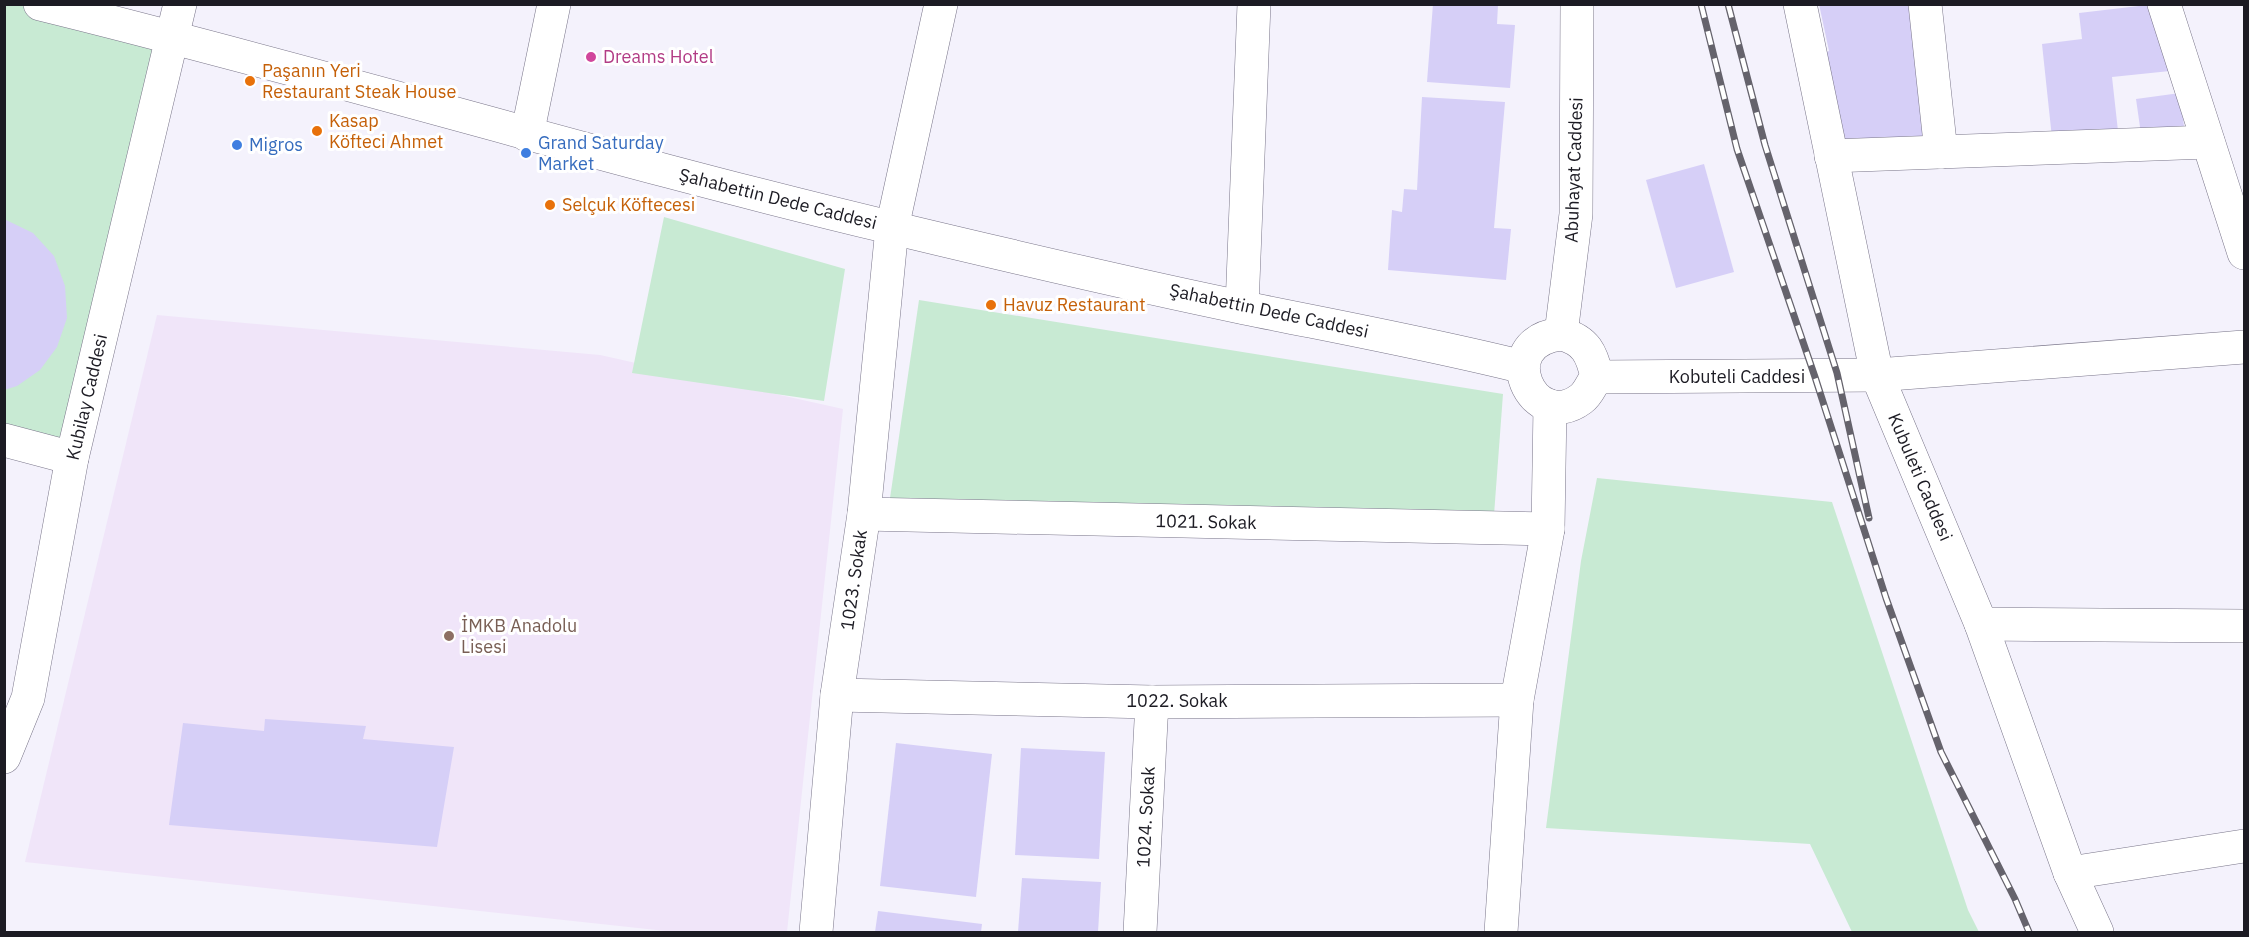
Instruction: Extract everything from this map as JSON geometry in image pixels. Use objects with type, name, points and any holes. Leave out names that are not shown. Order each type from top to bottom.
[{"type":"street","name":"Şahabettin Dede Caddesi","points":[[40,4],[171,36],[527,135],[892,228],[1242,307],[1417,341],[1523,367]]},
{"type":"street","name":"Kubilay Caddesi","points":[[4,757],[28,698],[72,458],[180,4]]},
{"type":"street","points":[[527,135],[554,4]]},
{"type":"street","name":"1023. Sokak","points":[[816,933],[837,695],[864,514],[892,228],[941,4]]},
{"type":"street","points":[[1242,307],[1254,4]]},
{"type":"street","name":"Abuhayat Caddesi","points":[[1561,334],[1576,214],[1577,4]]},
{"type":"street","name":"Kubuleti Caddesi","points":[[1800,4],[1877,375],[1981,624],[2070,873],[2097,933]]},
{"type":"street","points":[[1924,4],[1941,152]]},
{"type":"street","points":[[2164,4],[2244,253]]},
{"type":"street","points":[[1832,156],[2208,142]]},
{"type":"street","points":[[1561,334],[1581,341],[1588,349],[1593,358],[1597,377],[1582,398],[1572,404],[1550,406],[1532,396],[1526,387],[1523,367],[1525,357],[1540,340],[1561,334]]},
{"type":"street","name":"Kobuteli Caddesi","points":[[1597,377],[1815,377],[1837,373],[1877,375],[2244,347]]},
{"type":"street","points":[[1501,933],[1517,700],[1548,529],[1550,406]]},
{"type":"street","points":[[4,440],[72,458]]},
{"type":"street","name":"1021. Sokak","points":[[864,514],[1548,529]]},
{"type":"street","points":[[1981,624],[2244,626]]},
{"type":"street","name":"1022. Sokak","points":[[837,695],[1152,702],[1517,700]]},
{"type":"street","name":"1024. Sokak","points":[[1140,933],[1152,702]]},
{"type":"street","points":[[2070,873],[2244,846]]},
{"type":"shaded area","name":"İMKB Anadolu Lisesi","points":[[157,315],[600,355],[843,409],[787,932],[675,932],[25,862]]},
{"type":"green space","points":[[4,5],[40,5],[171,36],[72,458],[5,440]]},
{"type":"green space","points":[[664,217],[845,269],[824,401],[632,373]]},
{"type":"green space","points":[[919,300],[1503,394],[1494,515],[889,505]]},
{"type":"green space","points":[[1597,478],[1832,502],[1968,910],[1979,932],[1852,932],[1810,844],[1546,828],[1581,561]]},
{"type":"building","points":[[1433,4],[1498,5],[1497,24],[1515,25],[1510,88],[1427,82]]},
{"type":"building","points":[[1819,4],[1911,4],[1931,145],[1845,149],[1821,54],[1829,51]]},
{"type":"building","points":[[2156,4],[2170,71],[2112,77],[2118,131],[2052,138],[2042,44],[2082,39],[2079,13]]},
{"type":"building","points":[[2180,93],[2185,135],[2142,141],[2136,99]]},
{"type":"building","points":[[1422,97],[1505,102],[1494,228],[1511,229],[1506,280],[1388,270],[1392,210],[1402,212],[1404,189],[1417,190]]},
{"type":"building","points":[[1704,164],[1734,272],[1676,288],[1646,180]]},
{"type":"building","points":[[4,219],[33,233],[54,256],[65,286],[67,318],[57,347],[40,370],[17,386],[4,390]]},
{"type":"building","points":[[265,719],[366,726],[363,739],[454,747],[437,847],[169,825],[183,723],[264,731]]},
{"type":"building","points":[[896,743],[992,754],[976,897],[880,886]]},
{"type":"building","points":[[1021,748],[1105,752],[1099,859],[1015,855]]},
{"type":"building","points":[[1022,878],[1101,882],[1098,932],[1018,932]]},
{"type":"building","points":[[878,911],[982,924],[981,932],[875,932]]},
{"type":"railway","points":[[1701,4],[1737,149],[1815,377],[1886,598],[1941,752],[2015,899],[2029,932]]},
{"type":"railway","points":[[1728,4],[1765,145],[1837,373],[1869,518]]},
{"type":"place","name":"Dreams Hotel","points":[[591,57]]},
{"type":"place","name":"Paşanın Yeri Restaurant Steak House","points":[[250,81]]},
{"type":"place","name":"Kasap Köfteci Ahmet","points":[[317,131]]},
{"type":"place","name":"Migros","points":[[237,145]]},
{"type":"place","name":"Grand Saturday Market","points":[[526,153]]},
{"type":"place","name":"Selçuk Köftecesi","points":[[550,205]]},
{"type":"place","name":"Havuz Restaurant","points":[[991,305]]},
{"type":"place","name":"İMKB Anadolu Lisesi","points":[[449,636]]}]
